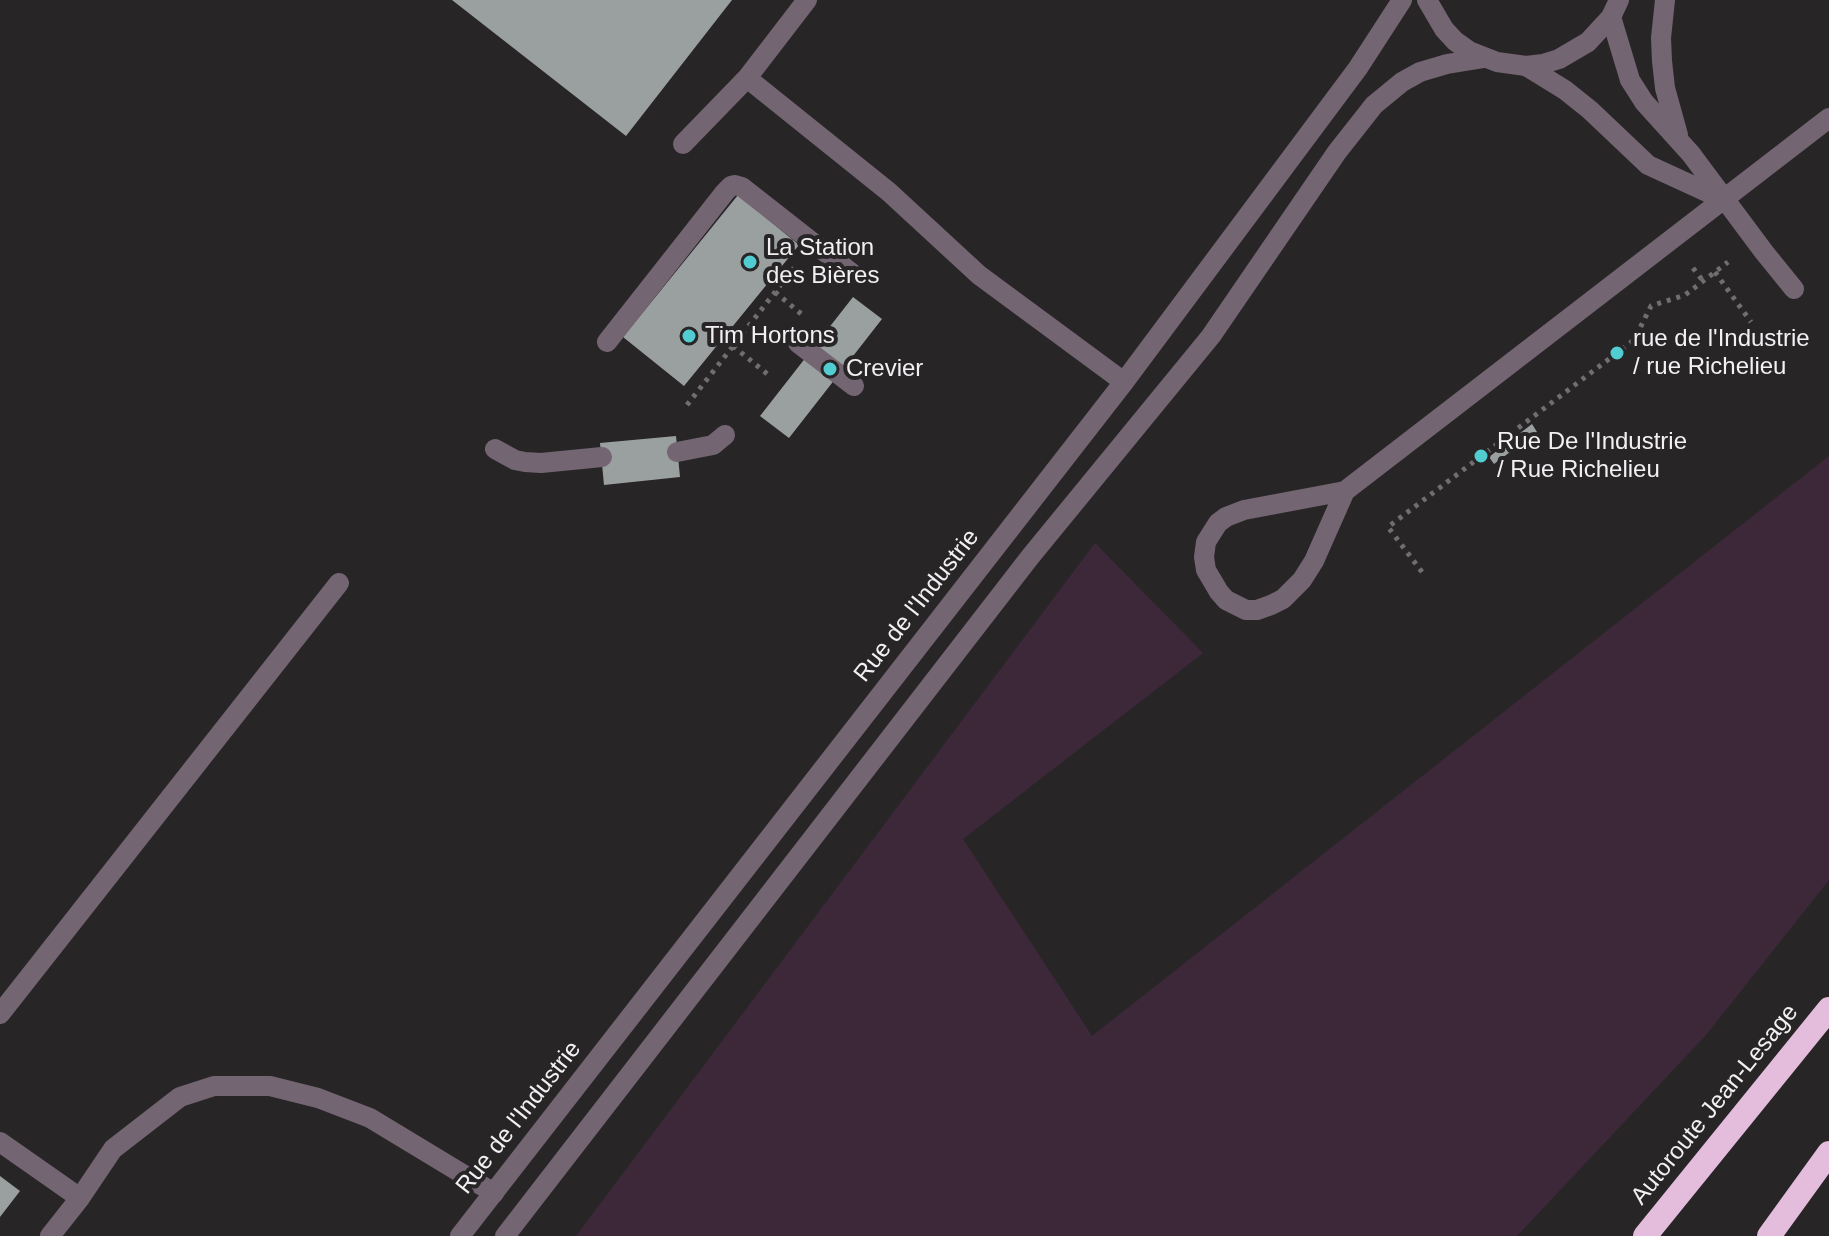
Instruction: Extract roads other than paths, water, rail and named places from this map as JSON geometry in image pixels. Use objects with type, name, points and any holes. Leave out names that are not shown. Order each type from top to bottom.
[{"type":"highway","name":"Autoroute Jean-Lesage","points":[[1645,1236],[1829,1009]]},
{"type":"highway","points":[[1769,1236],[1829,1153]]},
{"type":"street","points":[[683,144],[747,78],[807,0]]},
{"type":"street","name":"Rue de l'Industrie","points":[[460,1236],[1124,382],[1358,68],[1402,0]]},
{"type":"street","points":[[1427,0],[1434,15],[1455,41],[1484,58],[1526,66],[1543,64],[1574,52],[1588,42],[1615,8]]},
{"type":"street","points":[[1665,0],[1662,61],[1665,88],[1679,139]]},
{"type":"street","points":[[1615,8],[1630,80],[1644,102],[1679,139],[1794,289]]},
{"type":"street","points":[[505,1236],[1030,557],[1211,336],[1329,163],[1374,105],[1420,72],[1484,58]]},
{"type":"street","points":[[1526,66],[1590,110],[1648,165],[1725,200]]},
{"type":"street","points":[[747,78],[889,192],[979,275],[1124,382]]},
{"type":"street","points":[[1345,491],[1314,561],[1302,580],[1283,599],[1257,610],[1246,610],[1219,592],[1206,570],[1204,557],[1206,542],[1218,523],[1244,510],[1345,491],[1829,118]]},
{"type":"street","points":[[607,342],[731,186],[742,187],[853,274]]},
{"type":"street","points":[[798,343],[854,386]]},
{"type":"street","points":[[677,452],[713,445],[725,435]]},
{"type":"street","points":[[495,449],[525,462],[602,457]]},
{"type":"street","points":[[0,1014],[339,583]]},
{"type":"street","points":[[50,1236],[113,1149],[180,1097],[214,1086],[270,1086],[318,1098],[370,1118],[494,1193]]},
{"type":"street","points":[[0,1142],[80,1198]]},
{"type":"place","name":"La Station des Bières","points":[[750,262]]},
{"type":"place","name":"Tim Hortons","points":[[689,336]]},
{"type":"place","name":"rue de l'Industrie / rue Richelieu","points":[[1617,353]]},
{"type":"place","name":"Crevier","points":[[830,369]]},
{"type":"place","name":"Rue De l'Industrie / Rue Richelieu","points":[[1481,456]]}]
